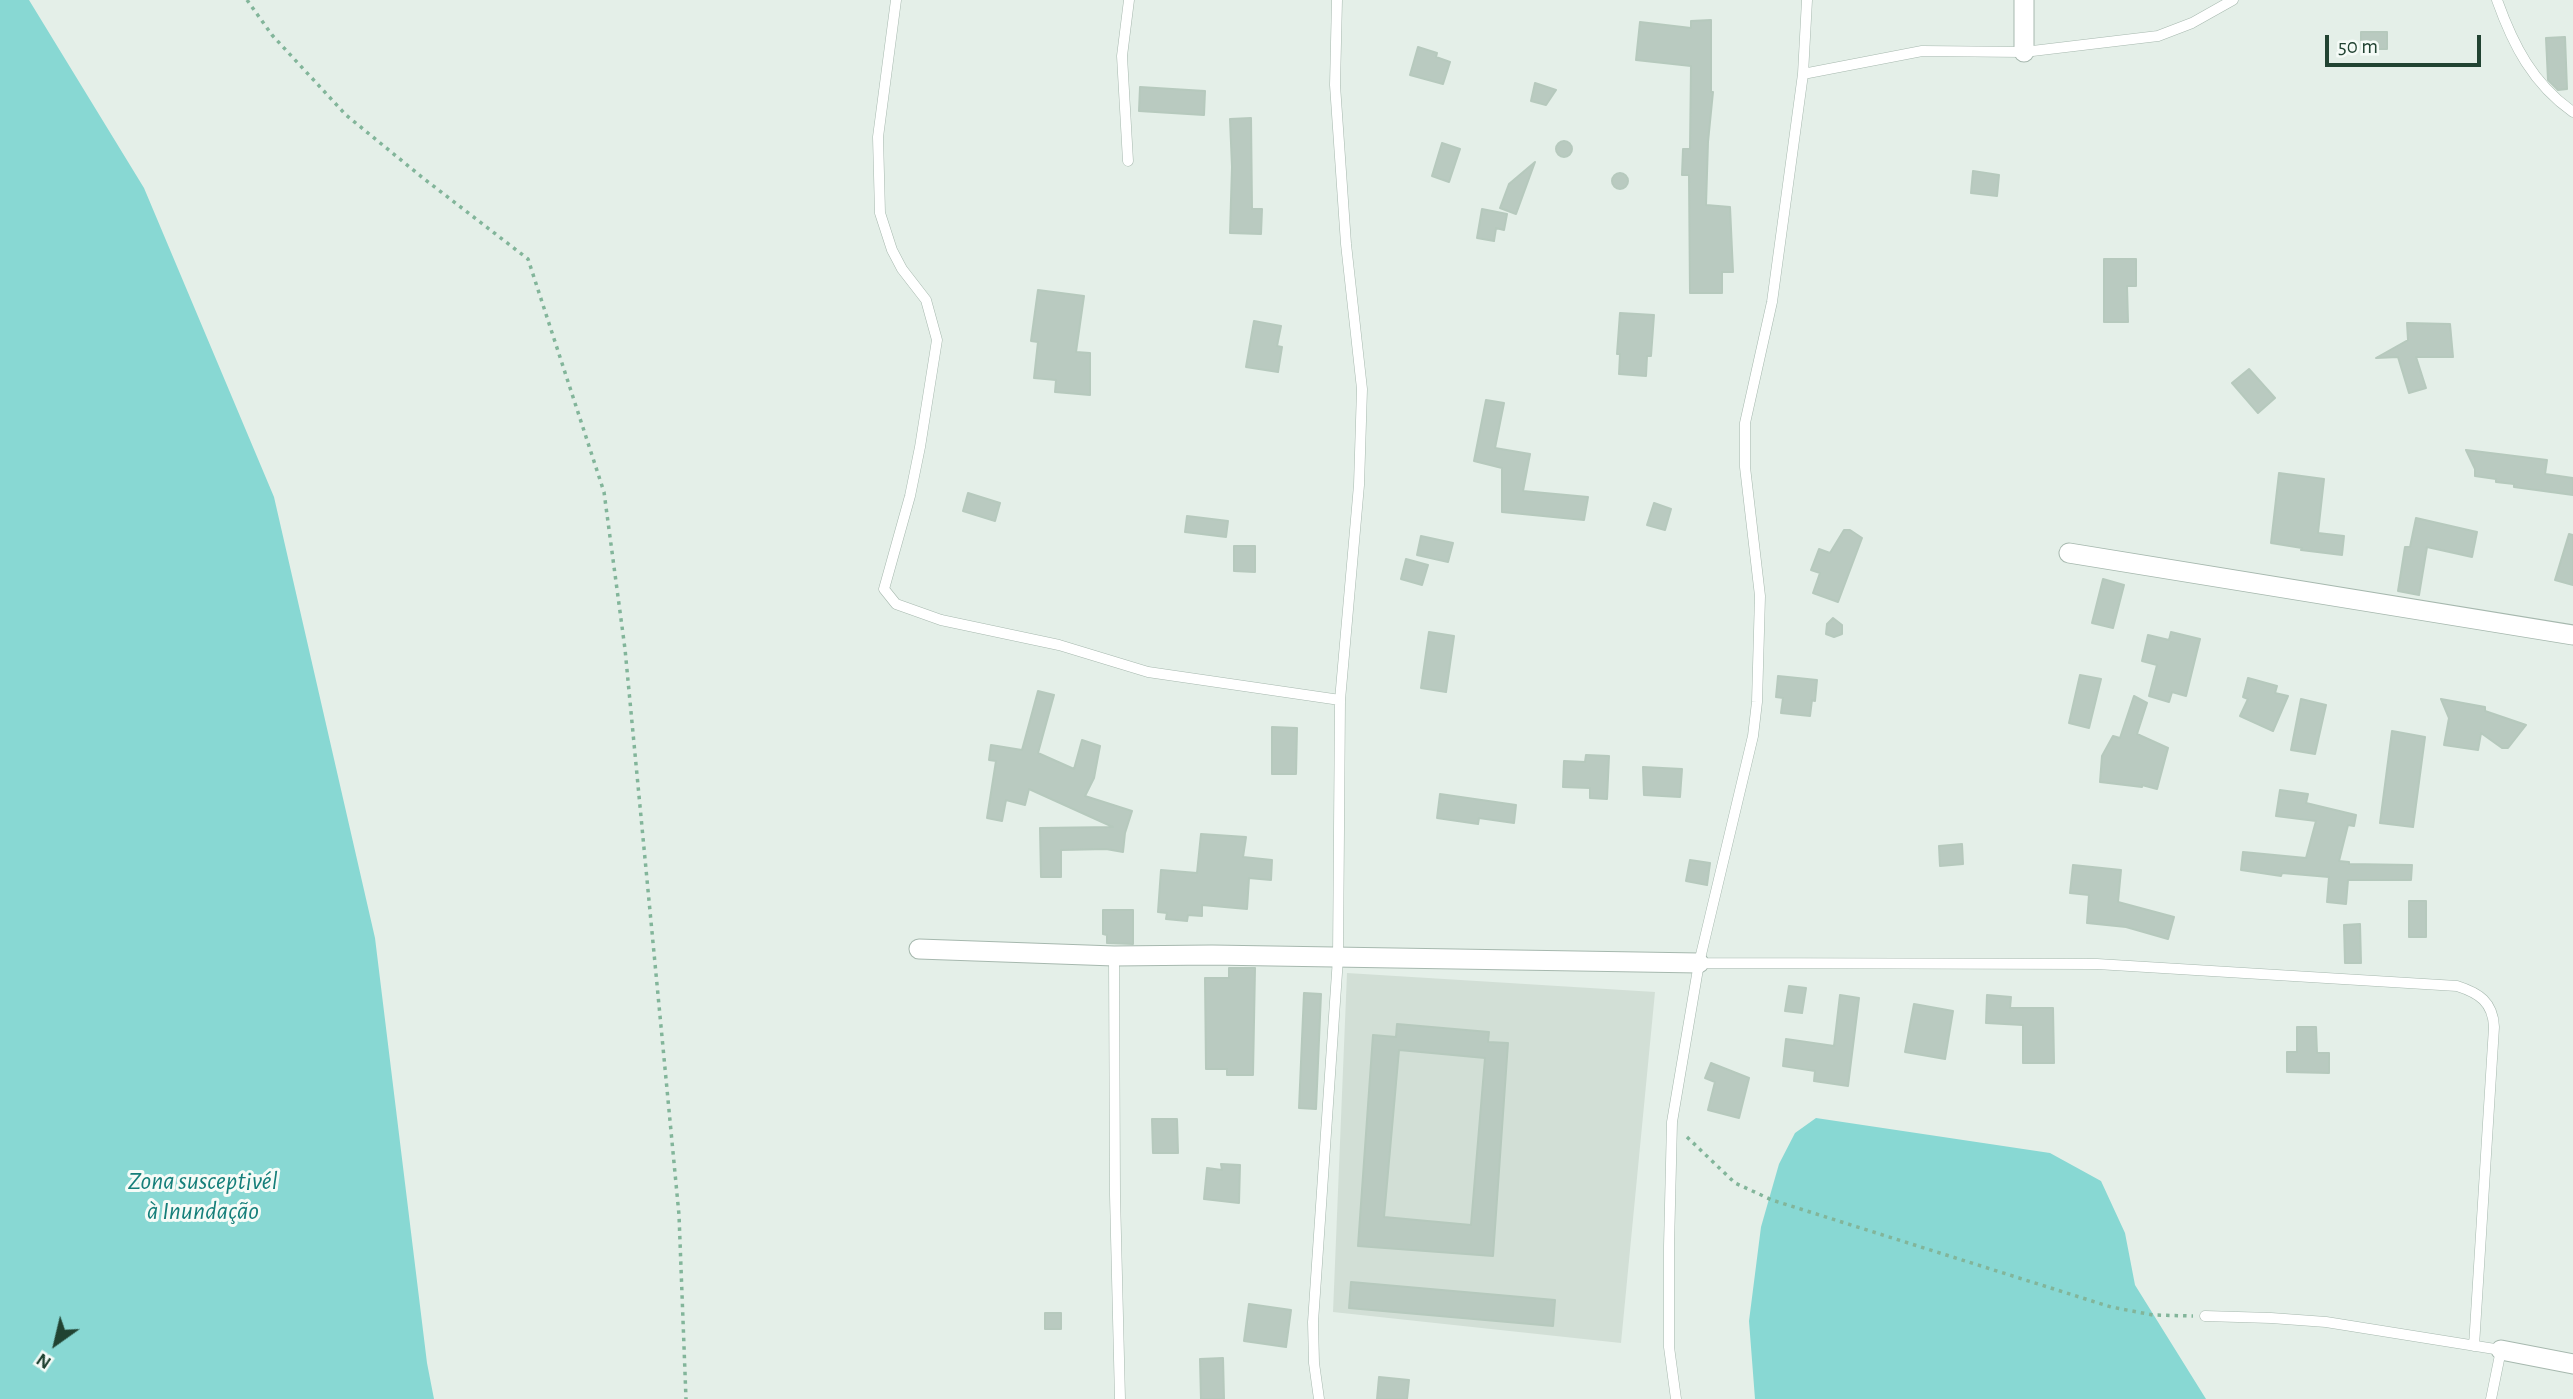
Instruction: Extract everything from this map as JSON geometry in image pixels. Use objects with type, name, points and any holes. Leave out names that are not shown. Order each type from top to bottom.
[{"type":"street","points":[[2024,0],[2024,51]]},
{"type":"street","points":[[2069,553],[2573,635]]},
{"type":"street","points":[[919,949],[1114,956],[1212,955],[1699,963]]},
{"type":"street","points":[[2501,1350],[2573,1364]]},
{"type":"lane","points":[[896,0],[878,137],[880,213],[892,250],[902,270],[926,300],[937,340],[915,472],[884,589],[897,604],[941,620],[1059,645],[1148,672],[1340,700]]},
{"type":"lane","points":[[1128,161],[1122,56],[1129,0]]},
{"type":"lane","points":[[1319,1399],[1314,1363],[1313,1322],[1339,958],[1340,700],[1359,485],[1363,389],[1346,244],[1335,85],[1337,0]]},
{"type":"lane","points":[[1676,1399],[1669,1347],[1672,1122],[1699,963],[1753,736],[1757,702],[1760,596],[1745,467],[1745,422],[1772,302],[1802,74],[1807,0]]},
{"type":"lane","points":[[1802,74],[1922,51],[2024,51],[2158,36],[2192,23],[2233,0]]},
{"type":"lane","points":[[2497,0],[2507,29],[2528,67],[2540,84],[2573,112]]},
{"type":"lane","points":[[1114,956],[1115,1195],[1120,1399]]},
{"type":"lane","points":[[1699,963],[2097,964],[2456,986],[2472,991],[2482,996],[2494,1015],[2474,1346]]},
{"type":"lane","points":[[2205,1316],[2326,1322],[2501,1350],[2491,1399]]},
{"type":"path","points":[[247,0],[272,35],[346,115],[528,259],[604,492],[625,649],[680,1215],[686,1399]]},
{"type":"path","points":[[1672,1122],[1735,1183],[1772,1200],[2110,1307],[2153,1315],[2205,1316]]},
{"type":"shaded area","points":[[1347,973],[1655,992],[1621,1343],[1333,1312]]},
{"type":"water","name":"Zona susceptivél à Inundação","points":[[0,0],[29,0],[144,188],[274,497],[375,938],[427,1363],[434,1399],[0,1399]]},
{"type":"water","points":[[1816,1118],[2050,1153],[2101,1181],[2125,1233],[2135,1285],[2206,1399],[1755,1399],[1749,1321],[1761,1227],[1779,1164],[1795,1133]]},
{"type":"building","points":[[1711,20],[1713,92],[1706,205],[1730,207],[1733,272],[1722,272],[1722,293],[1690,293],[1689,175],[1682,175],[1683,149],[1690,149],[1691,66],[1636,60],[1640,22],[1691,28],[1691,21]]},
{"type":"building","points":[[2361,32],[2387,32],[2387,49],[2361,49]]},
{"type":"building","points":[[2565,37],[2567,89],[2558,90],[2548,80],[2546,38]]},
{"type":"building","points":[[1418,47],[1437,53],[1436,57],[1450,62],[1443,84],[1410,75]]},
{"type":"building","points":[[1535,83],[1556,90],[1546,105],[1531,101]]},
{"type":"building","points":[[1140,87],[1205,91],[1204,115],[1139,111]]},
{"type":"building","points":[[1251,118],[1252,209],[1262,209],[1261,234],[1230,233],[1230,119]]},
{"type":"building","points":[[1561,141],[1567,141],[1572,149],[1570,155],[1561,157],[1556,152],[1556,146]]},
{"type":"building","points":[[1442,143],[1460,149],[1449,182],[1432,176]]},
{"type":"building","points":[[1535,162],[1516,214],[1500,208],[1509,184]]},
{"type":"building","points":[[1973,171],[1999,175],[1997,196],[1971,193]]},
{"type":"building","points":[[1617,173],[1623,173],[1628,181],[1626,187],[1617,189],[1612,184],[1612,178]]},
{"type":"building","points":[[1482,209],[1507,214],[1504,230],[1496,228],[1494,241],[1477,238]]},
{"type":"building","points":[[2104,259],[2136,259],[2136,286],[2127,286],[2128,322],[2104,322]]},
{"type":"building","points":[[1038,290],[1084,296],[1076,352],[1090,353],[1090,395],[1055,392],[1056,380],[1034,378],[1038,342],[1031,341]]},
{"type":"building","points":[[1620,313],[1654,315],[1651,356],[1647,356],[1646,376],[1619,374],[1620,354],[1617,354]]},
{"type":"building","points":[[1254,321],[1281,326],[1277,346],[1282,347],[1278,372],[1246,367]]},
{"type":"building","points":[[2407,323],[2450,324],[2453,357],[2416,357],[2426,388],[2409,393],[2398,357],[2376,358],[2408,340]]},
{"type":"building","points":[[2249,369],[2275,398],[2258,413],[2232,383]]},
{"type":"building","points":[[1486,400],[1504,403],[1495,448],[1530,454],[1523,491],[1588,497],[1584,520],[1502,512],[1502,468],[1474,461]]},
{"type":"building","points":[[2466,450],[2547,460],[2545,474],[2573,478],[2573,495],[2514,487],[2514,484],[2475,476],[2475,469]]},
{"type":"building","points":[[2279,473],[2324,479],[2318,533],[2344,536],[2342,555],[2271,543]]},
{"type":"building","points":[[968,493],[1000,503],[995,521],[963,511]]},
{"type":"building","points":[[1654,503],[1671,509],[1665,530],[1647,525]]},
{"type":"building","points":[[1187,516],[1228,521],[1226,537],[1185,532]]},
{"type":"building","points":[[2416,518],[2477,532],[2472,557],[2427,547],[2419,595],[2398,591],[2405,547],[2410,547]]},
{"type":"building","points":[[1844,530],[1850,530],[1862,538],[1838,602],[1813,593],[1820,573],[1811,570],[1819,549],[1830,553]]},
{"type":"building","points":[[2569,534],[2573,535],[2573,585],[2555,580]]},
{"type":"building","points":[[1421,536],[1453,543],[1448,562],[1417,555]]},
{"type":"building","points":[[1234,546],[1255,546],[1255,572],[1234,571]]},
{"type":"building","points":[[1406,559],[1428,565],[1422,585],[1401,579]]},
{"type":"building","points":[[2103,579],[2124,585],[2113,628],[2092,623]]},
{"type":"building","points":[[1833,618],[1842,625],[1842,634],[1834,637],[1826,634],[1827,624]]},
{"type":"building","points":[[1429,632],[1454,636],[1446,692],[1421,688]]},
{"type":"building","points":[[2171,632],[2200,639],[2186,696],[2172,692],[2169,702],[2149,696],[2157,665],[2142,661],[2148,635],[2169,640]]},
{"type":"building","points":[[2080,675],[2101,679],[2089,728],[2069,723]]},
{"type":"building","points":[[1778,676],[1817,680],[1810,716],[1781,713],[1783,698],[1776,697]]},
{"type":"building","points":[[2248,678],[2277,686],[2275,693],[2288,696],[2273,731],[2240,716],[2248,699],[2243,697]]},
{"type":"building","points":[[1038,691],[1054,695],[1038,753],[1074,769],[1082,740],[1100,746],[1094,778],[1085,796],[1132,811],[1125,833],[1123,852],[1106,849],[1061,850],[1061,877],[1041,877],[1040,828],[1113,827],[1029,789],[1025,805],[1006,800],[1002,821],[987,818],[996,761],[989,760],[991,745],[1022,750]]},
{"type":"building","points":[[2134,696],[2147,703],[2137,734],[2168,748],[2157,789],[2142,785],[2100,782],[2102,756],[2113,736],[2120,738]]},
{"type":"building","points":[[2301,699],[2326,705],[2315,754],[2291,750]]},
{"type":"building","points":[[2441,699],[2485,707],[2485,711],[2526,725],[2508,748],[2502,748],[2481,733],[2478,750],[2444,745],[2449,718]]},
{"type":"building","points":[[1272,727],[1297,728],[1296,774],[1272,774]]},
{"type":"building","points":[[2392,731],[2425,737],[2413,827],[2380,823]]},
{"type":"building","points":[[1586,755],[1609,756],[1607,799],[1590,798],[1590,788],[1563,787],[1564,761],[1585,762]]},
{"type":"building","points":[[1643,767],[1682,769],[1680,797],[1644,795]]},
{"type":"building","points":[[2280,790],[2308,794],[2306,803],[2356,815],[2354,826],[2348,825],[2339,861],[2349,864],[2412,865],[2411,880],[2348,880],[2346,904],[2327,902],[2329,877],[2282,873],[2281,876],[2241,870],[2243,852],[2306,858],[2316,821],[2276,816]]},
{"type":"building","points":[[1440,794],[1516,805],[1514,823],[1479,818],[1478,824],[1437,818]]},
{"type":"building","points":[[1201,834],[1246,837],[1243,857],[1272,860],[1271,880],[1249,878],[1247,909],[1202,905],[1202,916],[1188,915],[1187,921],[1166,919],[1167,913],[1158,912],[1161,870],[1197,873]]},
{"type":"building","points":[[1962,844],[1963,864],[1940,866],[1939,846]]},
{"type":"building","points":[[1690,860],[1710,863],[1707,885],[1686,881]]},
{"type":"building","points":[[2073,865],[2121,870],[2118,902],[2174,917],[2168,939],[2126,927],[2087,923],[2089,895],[2070,893]]},
{"type":"building","points":[[2409,901],[2426,901],[2426,937],[2409,937]]},
{"type":"building","points":[[1103,910],[1133,910],[1133,944],[1107,943],[1107,935],[1103,934]]},
{"type":"building","points":[[2360,924],[2361,963],[2345,963],[2344,925]]},
{"type":"building","points":[[1229,968],[1255,968],[1253,1075],[1227,1075],[1227,1069],[1206,1069],[1205,978],[1229,978]]},
{"type":"building","points":[[1789,986],[1806,988],[1802,1013],[1785,1011]]},
{"type":"building","points":[[1304,993],[1321,994],[1316,1109],[1299,1108]]},
{"type":"building","points":[[1840,995],[1859,998],[1848,1086],[1814,1081],[1815,1071],[1783,1066],[1786,1039],[1834,1046]]},
{"type":"building","points":[[1987,995],[2011,997],[2010,1008],[2053,1008],[2054,1063],[2023,1063],[2023,1025],[1986,1023]]},
{"type":"building","points":[[1914,1004],[1953,1011],[1945,1059],[1905,1052]]},
{"type":"building","points":[[1397,1024],[1489,1032],[1488,1042],[1508,1043],[1493,1256],[1358,1246],[1373,1035],[1396,1037]],"holes":[[[1399,1050],[1485,1058],[1471,1225],[1384,1217]]]},
{"type":"building","points":[[2297,1027],[2316,1027],[2317,1053],[2329,1053],[2329,1073],[2287,1072],[2287,1052],[2297,1052]]},
{"type":"building","points":[[1711,1063],[1749,1078],[1739,1118],[1708,1110],[1715,1082],[1705,1078]]},
{"type":"building","points":[[1152,1119],[1177,1119],[1178,1153],[1153,1153]]},
{"type":"building","points":[[1221,1164],[1240,1165],[1239,1203],[1204,1199],[1207,1168],[1222,1170]]},
{"type":"building","points":[[1351,1282],[1555,1300],[1553,1326],[1349,1308]]},
{"type":"building","points":[[1249,1304],[1291,1310],[1286,1347],[1244,1341]]},
{"type":"building","points":[[1045,1313],[1061,1313],[1061,1329],[1045,1329]]},
{"type":"building","points":[[1223,1358],[1224,1399],[1201,1399],[1200,1359]]},
{"type":"building","points":[[1379,1377],[1409,1380],[1407,1399],[1377,1399]]}]
